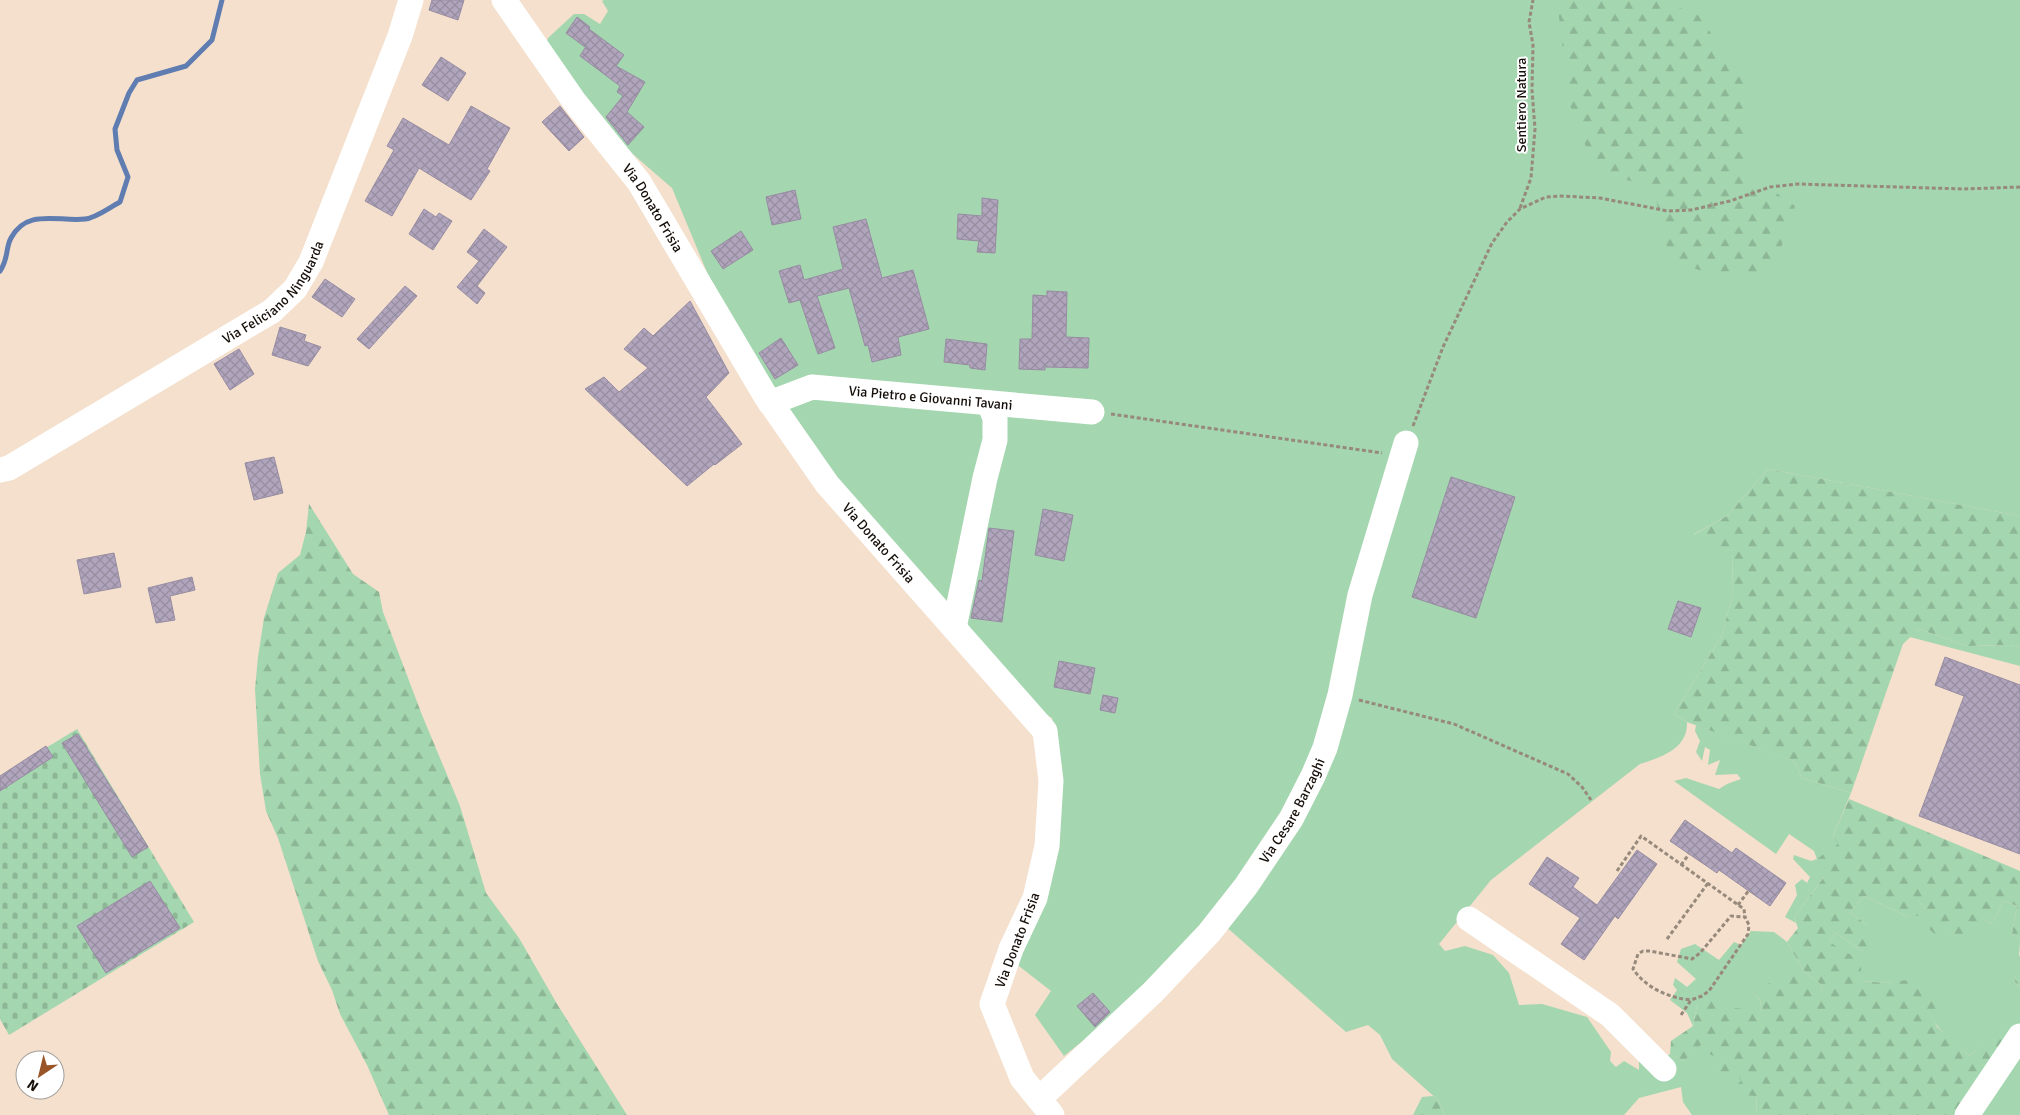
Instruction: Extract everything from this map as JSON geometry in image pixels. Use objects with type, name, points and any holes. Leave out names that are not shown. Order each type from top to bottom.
[{"type":"street","name":"Via Feliciano Ninguarda","points":[[0,470],[9,468],[272,311],[295,289],[314,253],[400,36],[410,0]]},
{"type":"street","name":"Via Donato Frisia","points":[[504,0],[574,101],[639,182],[770,402],[827,484],[1045,731],[1051,781],[1047,846],[1035,898],[1011,949],[992,1004],[1022,1078],[1045,1107]]},
{"type":"street","name":"Via Pietro e Giovanni Tavani","points":[[770,402],[812,387],[1092,412]]},
{"type":"street","points":[[954,628],[984,478],[995,440],[995,418],[989,403]]},
{"type":"street","name":"Via Cesare Barzaghi","points":[[1045,1107],[1209,933],[1246,886],[1291,819],[1325,748],[1340,695],[1360,595],[1404,450]]},
{"type":"street","points":[[1469,919],[1610,1015],[1664,1069]]},
{"type":"street","points":[[1967,1115],[2020,1036]]},
{"type":"path","name":"Sentiero Natura","points":[[1520,209],[1531,178],[1535,129],[1532,90],[1533,45],[1529,22],[1533,0]]},
{"type":"path","points":[[1092,412],[1404,450],[1443,346],[1492,243],[1506,222],[1520,209],[1546,197],[1600,198],[1668,211],[1691,210],[1730,202],[1770,187],[1798,184],[1964,189],[2020,187]]},
{"type":"path","points":[[1340,695],[1454,724],[1568,774],[1582,787],[1591,800]]},
{"type":"path","points":[[1617,871],[1641,836],[1744,909],[1749,925],[1748,934],[1709,991],[1691,1000],[1676,998],[1657,990],[1639,977],[1633,969],[1638,954],[1643,951],[1650,951],[1692,959],[1700,953],[1731,916],[1745,917]]},
{"type":"path","points":[[1681,865],[1689,854]]},
{"type":"path","points":[[1668,939],[1708,884]]},
{"type":"path","points":[[1738,905],[1749,890]]},
{"type":"path","points":[[1681,1015],[1691,1000]]},
{"type":"green space","points":[[1557,0],[1659,0],[1698,15],[1746,83],[1746,172],[1795,206],[1779,254],[1754,276],[1699,270],[1669,258],[1653,186],[1596,173],[1569,103]]},
{"type":"green space","points":[[2020,0],[2020,516],[1768,469],[1727,516],[1694,534],[1732,551],[1733,595],[1721,637],[1674,714],[1687,722],[1683,739],[1664,755],[1640,764],[1491,880],[1439,944],[1445,951],[1465,946],[1493,955],[1509,973],[1519,1005],[1542,1004],[1587,1017],[1611,1052],[1610,1061],[1616,1067],[1624,1061],[1639,1070],[1639,1058],[1656,1064],[1670,1054],[1684,1061],[1702,1043],[1731,1059],[1714,1068],[1738,1075],[1757,1096],[1756,1115],[1692,1115],[1683,1102],[1681,1087],[1639,1098],[1624,1115],[1445,1115],[1438,1100],[1392,1059],[1380,1035],[1368,1025],[1346,1032],[1216,918],[1151,986],[1064,1056],[1035,1015],[1051,991],[1015,963],[1046,890],[1063,786],[1052,718],[1033,706],[797,437],[714,289],[672,188],[627,149],[545,48],[548,38],[574,14],[584,14],[600,24],[608,11],[602,1]]},
{"type":"green space","points":[[1768,469],[2020,516],[2020,647],[2010,645],[1967,646],[1919,629],[1903,644],[1851,793],[1802,778],[1794,761],[1687,722],[1674,714],[1721,637],[1733,595],[1732,551],[1693,535],[1727,516]]},
{"type":"green space","points":[[309,504],[353,574],[379,592],[383,612],[422,715],[460,806],[486,893],[519,938],[557,1004],[627,1115],[389,1115],[367,1065],[340,1014],[332,990],[318,961],[278,838],[266,811],[260,774],[255,689],[264,618],[278,573],[300,555],[306,532]]},
{"type":"green space","points":[[1919,629],[1967,646],[2010,645],[2020,647],[2020,666],[1910,637]]},
{"type":"green space","points":[[1696,725],[1794,761],[1802,778],[1851,793],[1833,836],[1839,844],[1824,877],[1794,917],[1796,923],[1785,917],[1797,895],[1795,885],[1802,879],[1807,883],[1810,877],[1793,859],[1794,855],[1811,861],[1817,859],[1814,851],[1789,834],[1776,854],[1674,781],[1686,778],[1719,789],[1741,779],[1737,774],[1715,775],[1720,760],[1708,765],[1710,750],[1705,747],[1702,761],[1696,752],[1700,741],[1695,731]]},
{"type":"green space","points":[[77,729],[194,922],[9,1035],[0,1019],[0,776]]},
{"type":"green space","points":[[1849,799],[2020,871],[2020,939],[2012,934],[2017,906],[2004,901],[1991,924],[1981,917],[1961,943],[1947,930],[1938,937],[1926,926],[1926,909],[1919,901],[1918,916],[1909,917],[1864,896],[1850,913],[1868,925],[1873,943],[1863,951],[1836,933],[1829,942],[1861,961],[1861,981],[1886,983],[1921,978],[1927,990],[1927,1000],[1944,1004],[1942,1012],[1929,1011],[1937,1027],[1969,1056],[2002,1029],[2008,1037],[1957,1115],[1756,1115],[1757,1096],[1740,1095],[1732,1089],[1741,1081],[1738,1075],[1723,1082],[1714,1068],[1730,1059],[1711,1055],[1702,1044],[1684,1061],[1670,1054],[1671,1041],[1693,1026],[1697,1005],[1711,993],[1735,1008],[1762,1011],[1760,1000],[1754,992],[1792,970],[1819,995],[1823,986],[1804,971],[1787,942],[1798,928],[1794,917],[1824,877],[1817,859],[1838,844],[1833,836]]},
{"type":"green space","points":[[1864,896],[1909,917],[1918,900],[1926,909],[1927,926],[1938,936],[1947,930],[1981,917],[1991,924],[2004,901],[2017,906],[2012,934],[2020,939],[2015,982],[2020,987],[2020,1115],[1957,1115],[2002,1030],[1969,1056],[1945,1035],[1935,1023],[1928,1009],[1921,979],[1886,983],[1861,981],[1829,942],[1836,933],[1863,951],[1868,925],[1850,913]]},
{"type":"green space","points":[[1751,931],[1774,932],[1787,942],[1804,971],[1823,986],[1819,996],[1754,992],[1760,1000],[1762,1012],[1697,1005],[1693,1026],[1687,1013],[1670,1000],[1677,990],[1673,985],[1675,978],[1687,987],[1696,979],[1677,962],[1681,949],[1695,944],[1719,960],[1734,942],[1741,945]]},
{"type":"green space","points":[[2020,955],[2020,987],[2015,982],[2017,959]]},
{"type":"green space","points":[[1433,1096],[1438,1100],[1445,1115],[1413,1115],[1422,1097]]},
{"type":"building","points":[[432,0],[464,0],[458,20],[429,10]]},
{"type":"building","points":[[577,17],[590,27],[589,29],[624,55],[616,66],[645,82],[627,112],[644,127],[628,145],[606,117],[623,96],[617,92],[620,86],[580,56],[585,48],[589,50],[566,33]]},
{"type":"building","points":[[441,57],[466,73],[448,101],[422,85]]},
{"type":"building","points":[[471,106],[510,128],[487,169],[490,171],[471,200],[419,168],[392,216],[365,201],[394,150],[387,146],[403,118],[449,145]]},
{"type":"building","points":[[560,106],[584,137],[569,151],[542,122]]},
{"type":"building","points":[[795,190],[801,219],[772,225],[766,197]]},
{"type":"building","points":[[982,198],[998,200],[995,253],[977,252],[979,241],[957,239],[958,214],[982,216]]},
{"type":"building","points":[[424,209],[436,217],[439,213],[452,221],[433,250],[409,234]]},
{"type":"building","points":[[866,219],[882,278],[913,270],[929,329],[898,337],[901,355],[872,362],[868,345],[865,346],[849,288],[817,296],[835,348],[818,354],[800,300],[789,303],[779,271],[800,265],[804,280],[843,269],[833,227]]},
{"type":"building","points":[[484,229],[507,247],[477,286],[485,293],[477,304],[457,287],[479,261],[467,252]]},
{"type":"building","points":[[741,231],[753,250],[723,269],[711,251]]},
{"type":"building","points":[[325,279],[355,299],[342,317],[312,297]]},
{"type":"building","points":[[405,286],[417,296],[369,349],[357,339]]},
{"type":"building","points":[[1047,291],[1067,292],[1066,337],[1089,338],[1088,368],[1045,367],[1045,370],[1019,369],[1020,339],[1032,339],[1033,295],[1047,296]]},
{"type":"building","points":[[690,301],[729,373],[706,397],[742,444],[687,486],[585,389],[604,377],[619,392],[648,368],[624,349],[644,328],[653,336]]},
{"type":"building","points":[[280,327],[306,335],[304,341],[321,347],[308,366],[272,355]]},
{"type":"building","points":[[781,338],[798,365],[775,379],[759,353]]},
{"type":"building","points":[[946,339],[987,344],[985,370],[970,368],[970,365],[944,362]]},
{"type":"building","points":[[239,349],[254,374],[230,390],[214,364]]},
{"type":"building","points":[[274,457],[283,493],[254,500],[245,463]]},
{"type":"building","points":[[1451,477],[1515,497],[1476,618],[1412,597]]},
{"type":"building","points":[[1043,509],[1073,515],[1064,561],[1035,555]]},
{"type":"building","points":[[989,528],[1014,531],[1002,622],[971,618],[979,580],[982,581]]},
{"type":"building","points":[[114,553],[121,587],[84,594],[77,560]]},
{"type":"building","points":[[192,577],[195,590],[170,596],[175,620],[156,623],[148,588]]},
{"type":"building","points":[[1678,601],[1701,608],[1691,637],[1668,629]]},
{"type":"building","points":[[1945,657],[2020,685],[2020,854],[1919,816],[1964,696],[1935,685]]},
{"type":"building","points":[[1059,661],[1095,668],[1090,694],[1054,687]]},
{"type":"building","points":[[1103,695],[1118,698],[1115,713],[1100,710]]},
{"type":"building","points":[[78,734],[148,847],[132,857],[62,743]]},
{"type":"building","points":[[46,746],[53,757],[0,791],[0,776]]},
{"type":"building","points":[[1685,820],[1732,853],[1736,848],[1786,883],[1770,906],[1719,870],[1717,873],[1670,841]]},
{"type":"building","points":[[1637,850],[1657,864],[1618,919],[1615,916],[1584,960],[1561,944],[1580,918],[1529,884],[1547,857],[1579,878],[1573,887],[1597,905]]},
{"type":"building","points":[[150,881],[180,928],[106,973],[77,926]]},
{"type":"building","points":[[1093,993],[1110,1012],[1095,1027],[1077,1006]]},
{"type":"waterway","points":[[0,271],[5,262],[11,238],[26,223],[44,218],[85,219],[120,202],[128,177],[117,150],[115,129],[129,93],[137,80],[186,66],[212,40],[222,0]]}]
